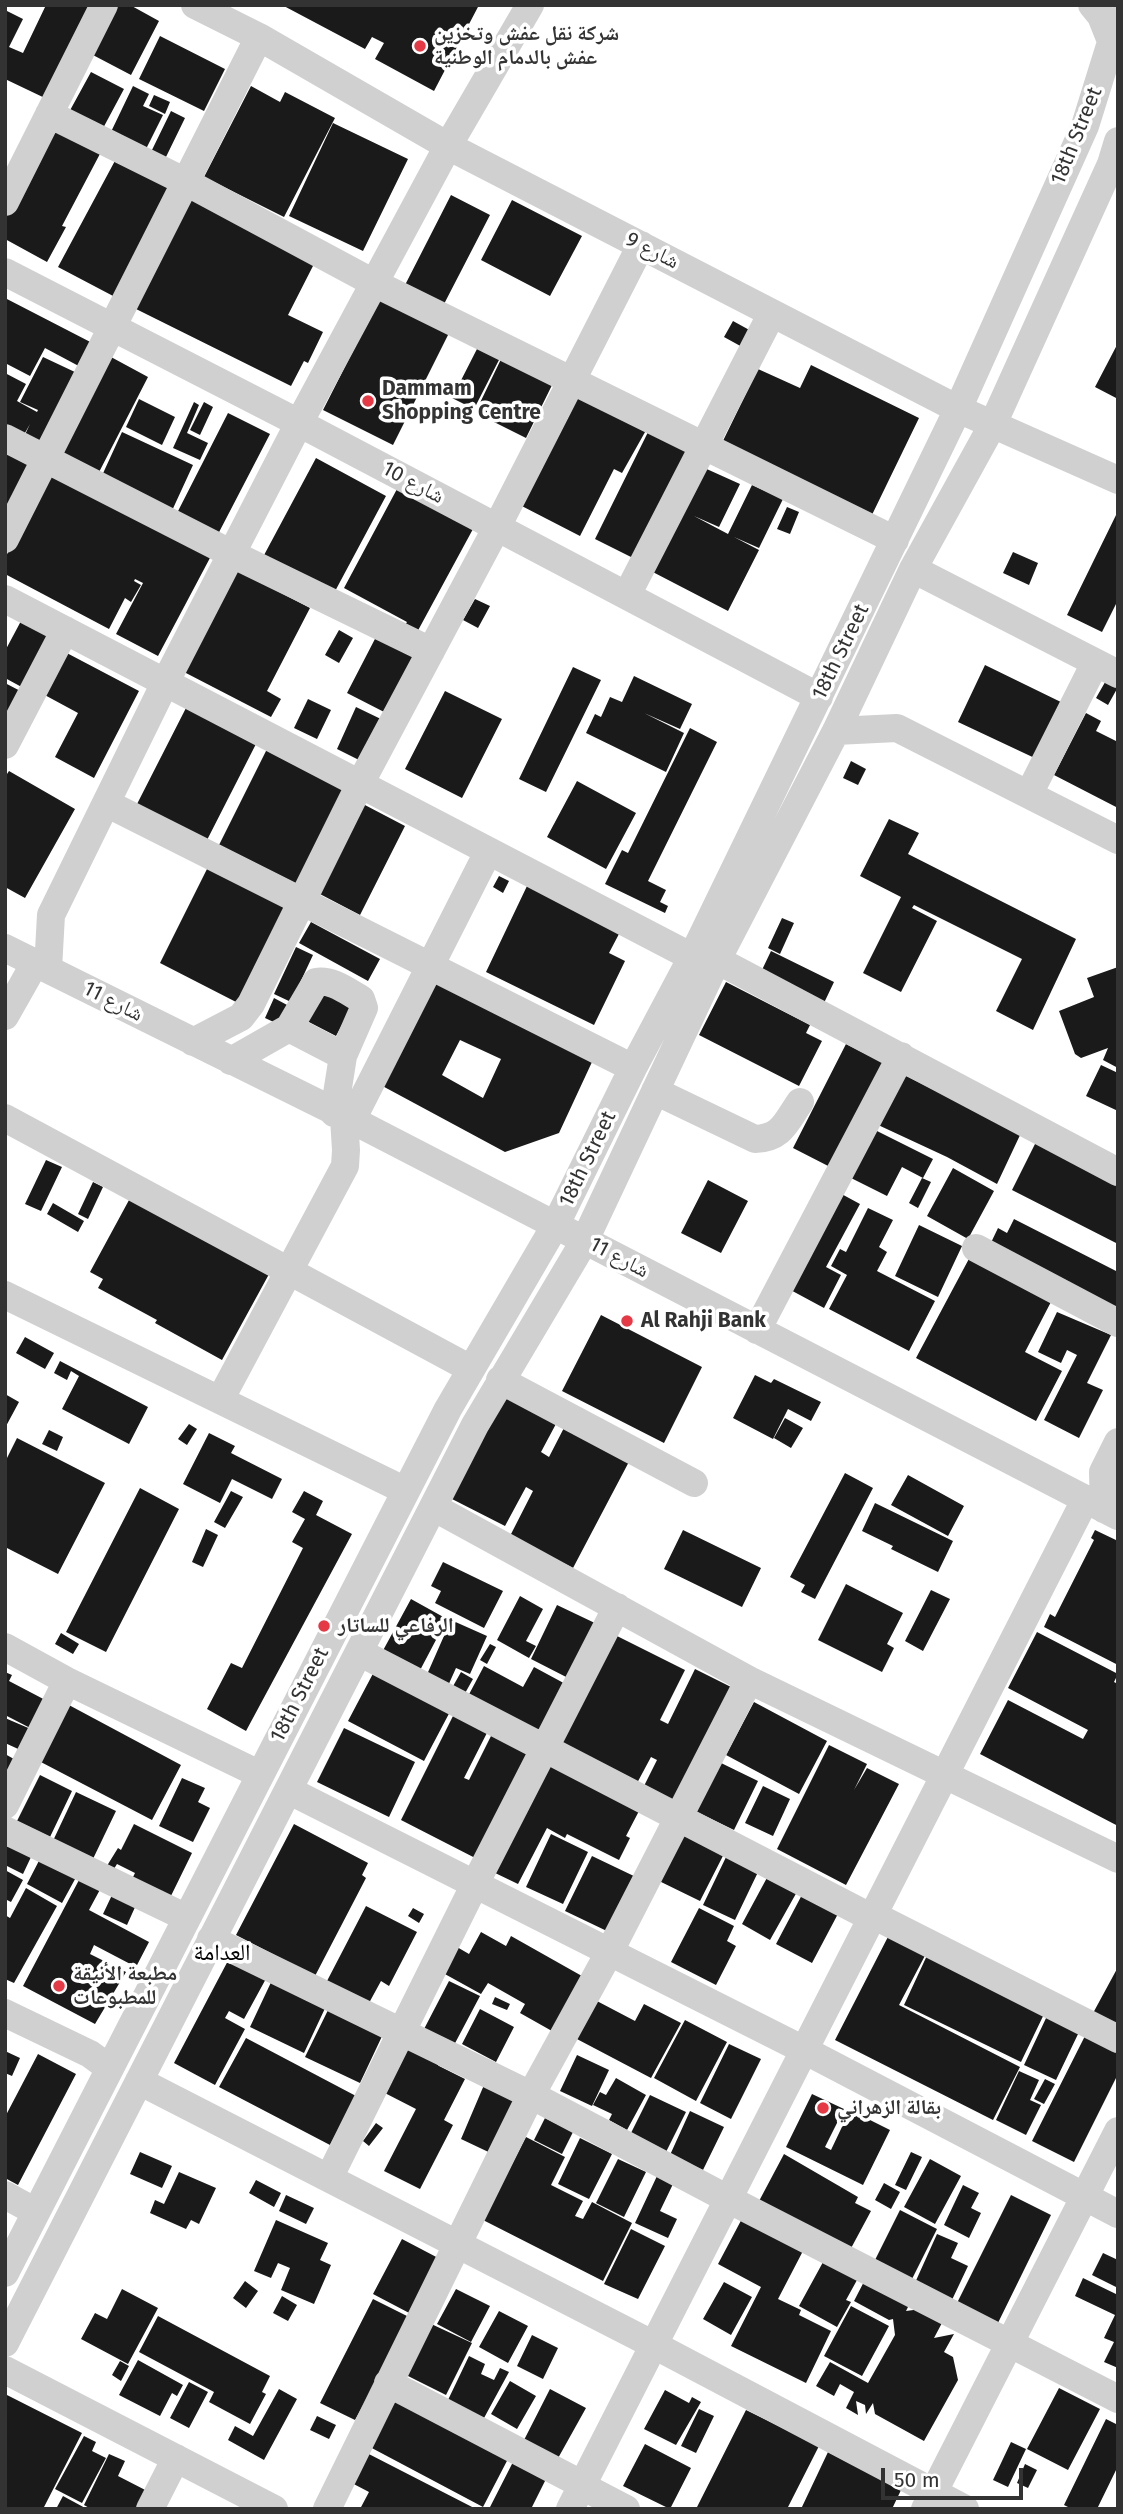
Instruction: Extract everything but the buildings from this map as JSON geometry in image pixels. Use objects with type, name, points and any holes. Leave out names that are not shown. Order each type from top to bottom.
[{"type":"street","points":[[5,202],[104,5]]},
{"type":"street","points":[[5,1016],[41,966],[51,915],[165,683],[299,423],[448,146],[530,5]]},
{"type":"street","points":[[448,146],[485,117],[548,5]]},
{"type":"street","points":[[1092,5],[1114,31]]},
{"type":"street","name":"شارع 9","points":[[205,8],[448,146],[958,409],[1118,480]]},
{"type":"street","name":"18th Street","points":[[5,2273],[448,1409],[556,1224],[632,1068],[705,959],[820,697],[958,409],[1085,126],[1114,31]]},
{"type":"street","points":[[5,539],[259,37]]},
{"type":"street","points":[[49,114],[184,181],[374,283],[895,540]]},
{"type":"street","points":[[5,2343],[433,1507],[500,1380],[585,1240],[655,1091],[705,959],[836,731],[913,569],[993,424],[1111,164],[1118,141]]},
{"type":"street","points":[[193,1042],[241,1017],[251,1004],[360,784],[497,527],[641,245]]},
{"type":"street","name":"شارع 10","points":[[5,272],[820,697]]},
{"type":"street","points":[[627,595],[772,313]]},
{"type":"street","points":[[5,438],[232,554],[431,651]]},
{"type":"street","points":[[913,569],[1106,669],[1029,794]]},
{"type":"street","points":[[5,599],[488,852],[901,1056],[1118,1172]]},
{"type":"street","points":[[5,745],[65,630]]},
{"type":"street","points":[[836,731],[897,729],[1118,840]]},
{"type":"street","points":[[106,803],[632,1068]]},
{"type":"street","points":[[343,1117],[431,966],[488,852]]},
{"type":"street","name":"شارع 11","points":[[5,948],[556,1224],[1102,1508]]},
{"type":"street","points":[[220,1400],[345,1166],[343,1056],[364,1008],[361,999],[326,980],[316,982],[289,1028],[231,1061]]},
{"type":"street","points":[[289,1028],[343,1056]]},
{"type":"street","points":[[757,1330],[901,1056]]},
{"type":"street","points":[[655,1091],[755,1139],[769,1138],[780,1132],[800,1102]]},
{"type":"street","points":[[5,1118],[471,1369]]},
{"type":"street","points":[[976,1248],[1118,1324]]},
{"type":"street","points":[[5,1295],[406,1492]]},
{"type":"street","points":[[500,1380],[694,1483]]},
{"type":"street","points":[[578,2493],[944,1774],[1102,1508],[1103,1472],[1118,1442]]},
{"type":"street","points":[[433,1507],[749,1680],[1118,1859]]},
{"type":"street","points":[[329,2178],[544,1747],[617,1607]]},
{"type":"street","points":[[5,1647],[67,1681],[260,1774]]},
{"type":"street","points":[[359,1653],[873,1917],[1118,2039]]},
{"type":"street","points":[[327,2509],[531,2095],[610,1951],[749,1680]]},
{"type":"street","points":[[5,1805],[67,1681]]},
{"type":"street","points":[[288,1790],[804,2050],[1118,2214]]},
{"type":"street","points":[[5,1830],[187,1918]]},
{"type":"street","points":[[211,1939],[531,2095],[727,2199],[1118,2399]]},
{"type":"street","points":[[5,2013],[90,2054],[109,2068]]},
{"type":"street","points":[[139,2081],[654,2345],[929,2500],[965,2509]]},
{"type":"street","points":[[929,2500],[1118,2131]]},
{"type":"street","points":[[5,2195],[36,2212]]},
{"type":"street","points":[[5,2370],[274,2509]]},
{"type":"street","points":[[388,2383],[578,2493],[626,2509]]},
{"type":"street","points":[[150,2509],[176,2458]]},
{"type":"place","name":"شركة نقل عفش وتخزين عفش بالدمام الوطنية","points":[[420,46]]},
{"type":"place","name":"Dammam Shopping Centre","points":[[368,401]]},
{"type":"place","name":"Al Rahji Bank","points":[[627,1321]]},
{"type":"place","name":"الرفاعي للساتار","points":[[324,1626]]},
{"type":"place","name":"مطبعة الأنيقة للمطبوعات","points":[[59,1986]]},
{"type":"place","name":"بقالة الزهراني","points":[[823,2108]]},
{"type":"district","name":"العدامة","points":[[222,1954]]}]
